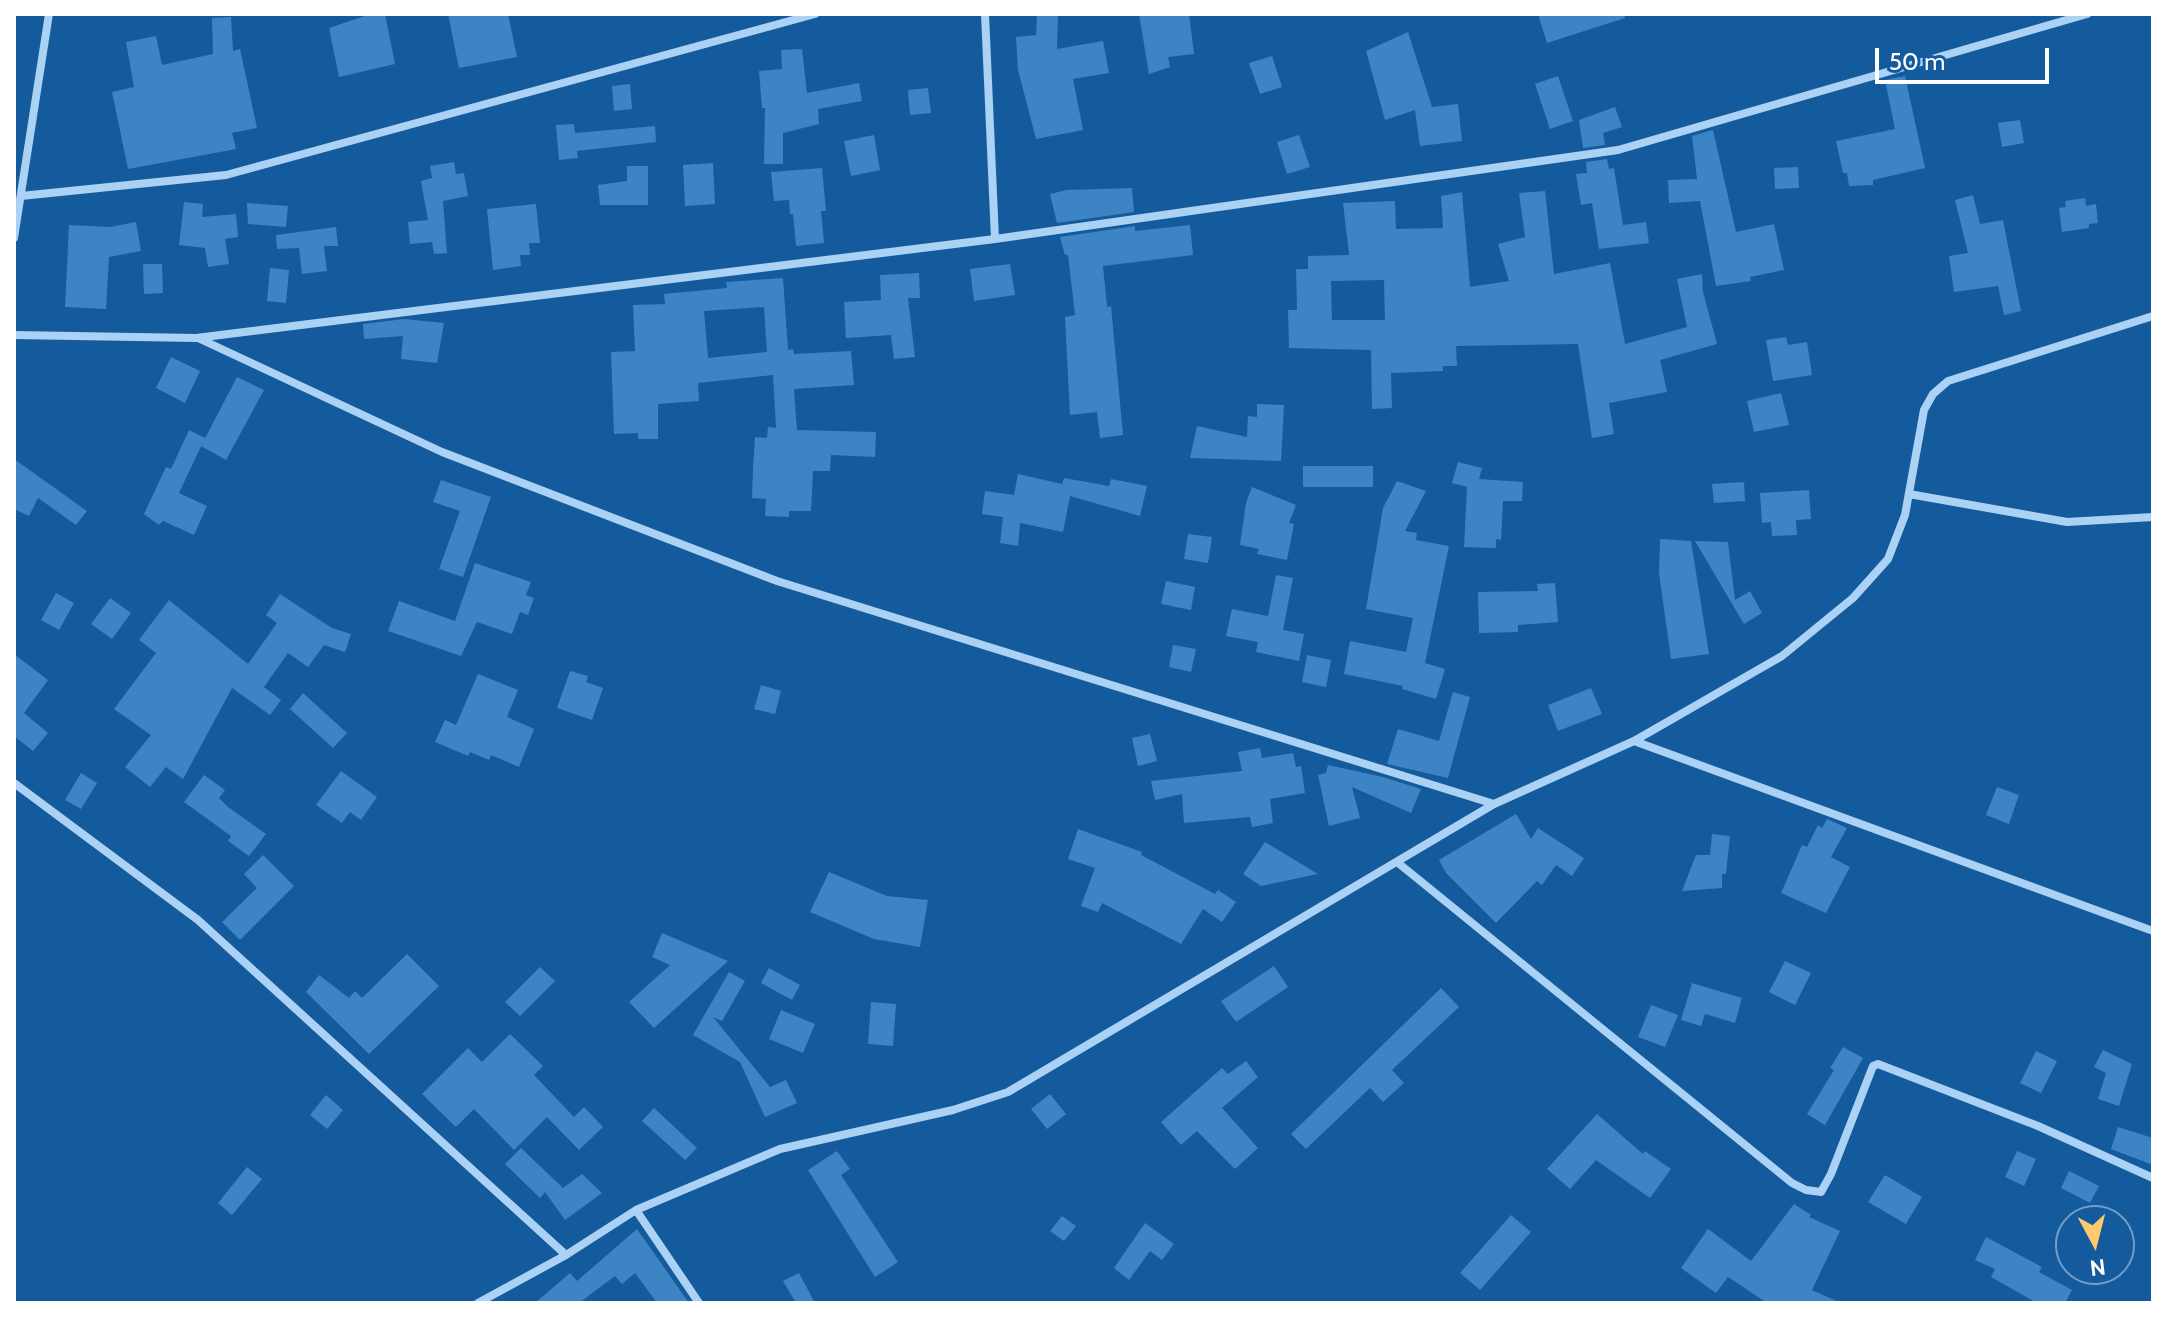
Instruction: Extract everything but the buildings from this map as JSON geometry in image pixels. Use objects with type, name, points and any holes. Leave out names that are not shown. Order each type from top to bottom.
[{"type":"street","points":[[14,238],[49,14]]},
{"type":"street","points":[[21,196],[226,175],[815,14]]},
{"type":"street","points":[[985,14],[995,239]]},
{"type":"street","points":[[14,335],[196,338],[995,239],[1618,150],[2087,14]]},
{"type":"street","points":[[478,1303],[566,1255],[636,1210],[780,1149],[953,1110],[1008,1092],[1494,804],[1634,741],[1782,656],[1853,598],[1888,559],[1909,494],[1924,410],[1933,394],[1948,381],[2153,316]]},
{"type":"street","points":[[196,338],[442,452],[777,581],[1494,804]]},
{"type":"street","points":[[1909,494],[2067,522],[2153,517]]},
{"type":"street","points":[[1634,741],[2153,931]]},
{"type":"street","points":[[14,783],[198,920],[566,1255]]},
{"type":"street","points":[[1397,862],[1792,1183],[1806,1190],[1821,1192],[1873,1066],[1878,1064],[2038,1126],[2153,1178]]},
{"type":"street","points":[[636,1210],[699,1303]]}]
